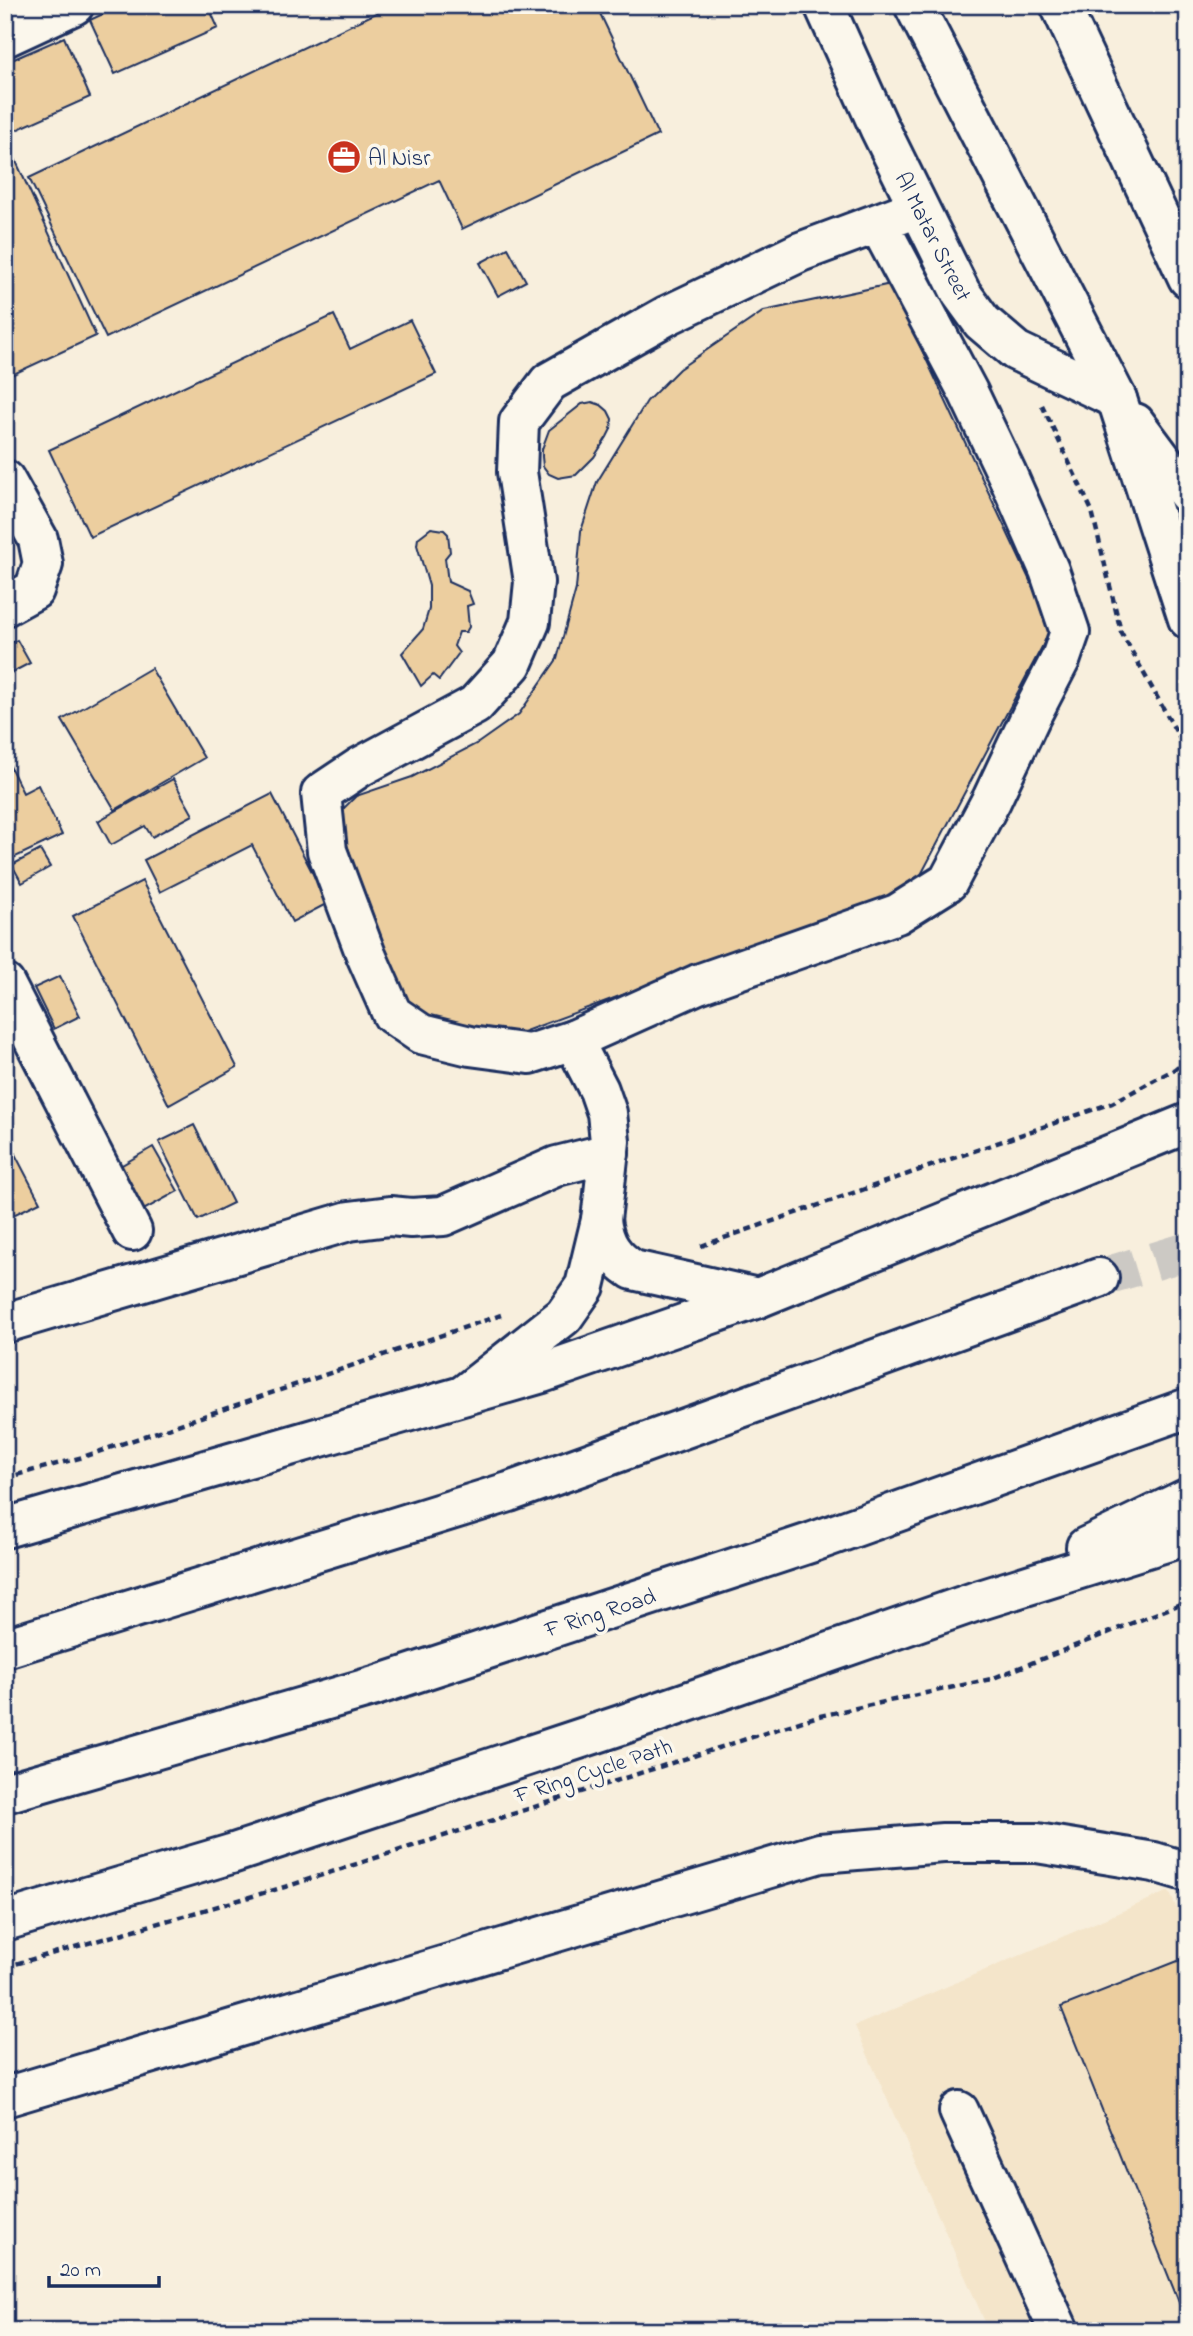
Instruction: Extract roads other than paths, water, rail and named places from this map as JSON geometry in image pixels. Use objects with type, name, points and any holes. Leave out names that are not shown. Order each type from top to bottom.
[{"type":"main road","points":[[5,37],[74,5]]},
{"type":"main road","name":"Al Matar Street","points":[[824,5],[918,208],[961,293],[982,322],[1016,351],[1117,399]]},
{"type":"main road","points":[[914,5],[1117,399],[1188,619]]},
{"type":"main road","points":[[1060,5],[1188,278]]},
{"type":"main road","points":[[878,223],[968,392],[1007,474],[1049,570],[1070,632],[1061,658],[948,882],[897,914],[698,984],[573,1040],[530,1054],[470,1046],[421,1034],[393,1014],[366,955],[327,851],[321,793],[360,768],[475,705],[512,663],[530,622],[534,582],[517,472],[519,422],[549,382],[668,315],[800,253],[878,223],[918,208]]},
{"type":"main road","points":[[1117,399],[1188,494]]},
{"type":"main road","points":[[5,480],[37,539],[43,564],[34,590],[5,606]]},
{"type":"main road","points":[[5,984],[132,1231]]},
{"type":"main road","points":[[464,1395],[551,1327],[576,1301],[585,1286],[601,1220],[610,1141],[607,1113],[599,1090],[573,1040]]},
{"type":"main road","points":[[1127,1149],[1188,1108]]},
{"type":"main road","points":[[5,1528],[542,1373],[758,1298],[1188,1123]]},
{"type":"main road","points":[[1127,1149],[1188,1138]]},
{"type":"main road","points":[[1127,1149],[1188,1148]]},
{"type":"main road","points":[[5,1322],[349,1221],[380,1216],[443,1216],[557,1166],[609,1153]]},
{"type":"main road","points":[[601,1220],[603,1236],[609,1250],[633,1270],[758,1298]]},
{"type":"main road","points":[[5,1648],[509,1492],[1098,1278]]},
{"type":"main road","name":"F Ring Road","points":[[5,1793],[375,1686],[813,1542],[1188,1408]]},
{"type":"main road","points":[[974,1602],[1188,1498]]},
{"type":"main road","points":[[5,1921],[244,1850],[621,1725],[974,1602],[1188,1535]]},
{"type":"main road","points":[[5,2097],[820,1853],[943,1843],[1037,1843],[1154,1862],[1188,1872]]},
{"type":"main road","points":[[959,2111],[1059,2331]]},
{"type":"tunnel","points":[[1099,1278],[1188,1251]]},
{"type":"place","name":"Al Nisr","points":[[344,157]]}]
